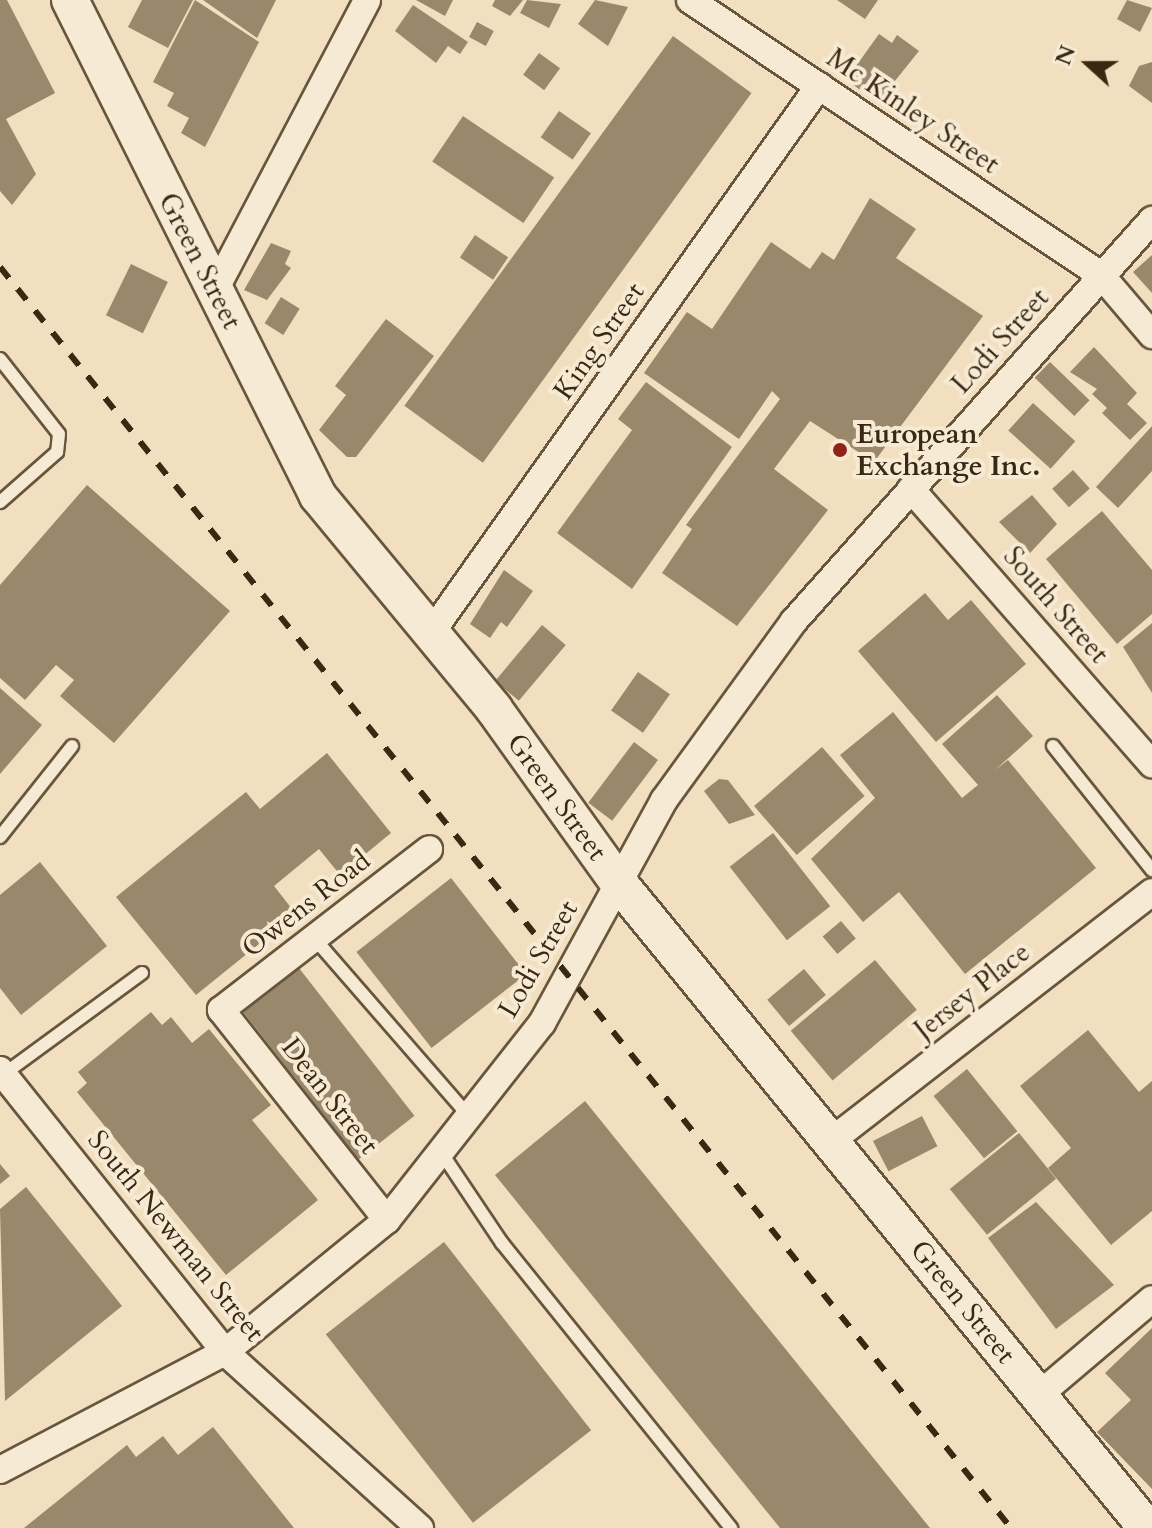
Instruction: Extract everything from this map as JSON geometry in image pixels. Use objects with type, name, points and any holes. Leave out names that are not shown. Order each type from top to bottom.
[{"type":"street","name":"Green Street","points":[[70,0],[318,496],[431,633],[618,882],[1147,1528]]},
{"type":"street","points":[[215,290],[367,0]]},
{"type":"street","name":"Mc Kinley Street","points":[[690,0],[1101,275],[1152,335]]},
{"type":"street","name":"King Street","points":[[431,633],[819,86]]},
{"type":"street","name":"Lodi Street","points":[[0,1470],[225,1352],[387,1220],[542,1023],[664,800],[794,621],[1152,220]]},
{"type":"street","name":"South Street","points":[[911,489],[1152,764]]},
{"type":"street","name":"Owens Road","points":[[221,1010],[429,849]]},
{"type":"street","name":"Jersey Place","points":[[831,1141],[1152,892]]},
{"type":"street","name":"Dean Street","points":[[221,1010],[387,1220]]},
{"type":"street","name":"South Newman Street","points":[[2,1072],[225,1352],[420,1528]]},
{"type":"street","points":[[1039,1395],[1152,1299]]},
{"type":"lane","points":[[0,359],[59,434],[57,452],[0,502]]},
{"type":"lane","points":[[0,837],[72,746]]},
{"type":"lane","points":[[1053,746],[1152,870]]},
{"type":"lane","points":[[314,938],[469,1116]]},
{"type":"lane","points":[[2,1072],[142,973]]},
{"type":"lane","points":[[441,1152],[502,1243],[731,1528]]},
{"type":"building","points":[[0,0],[7,0],[55,93],[6,119],[36,174],[12,205],[0,191]]},
{"type":"building","points":[[142,0],[193,0],[168,48],[128,27]]},
{"type":"building","points":[[195,0],[259,42],[205,147],[181,133],[189,118],[167,106],[174,93],[153,82]]},
{"type":"building","points":[[203,0],[276,0],[257,38]]},
{"type":"building","points":[[416,0],[453,0],[445,16]]},
{"type":"building","points":[[495,0],[523,0],[510,16],[492,6]]},
{"type":"building","points":[[527,0],[561,4],[549,28],[520,13]]},
{"type":"building","points":[[595,0],[628,7],[608,46],[578,24]]},
{"type":"building","points":[[837,0],[878,0],[865,19]]},
{"type":"building","points":[[1127,0],[1152,8],[1140,32],[1117,19]]},
{"type":"building","points":[[413,5],[468,42],[460,54],[448,46],[436,63],[395,31]]},
{"type":"building","points":[[477,22],[494,31],[486,46],[469,37]]},
{"type":"building","points":[[879,34],[892,43],[897,35],[919,51],[878,102],[846,80]]},
{"type":"building","points":[[673,36],[751,93],[483,463],[404,406]]},
{"type":"building","points":[[539,53],[560,68],[544,90],[523,75]]},
{"type":"building","points":[[1152,62],[1152,103],[1129,86],[1139,66]]},
{"type":"building","points":[[559,111],[591,133],[573,160],[541,137]]},
{"type":"building","points":[[463,116],[554,178],[523,223],[432,162]]},
{"type":"building","points":[[870,198],[916,229],[896,258],[983,316],[874,462],[810,421],[774,469],[828,510],[737,626],[662,573],[692,529],[686,525],[780,399],[772,391],[739,439],[644,373],[687,312],[712,329],[771,242],[810,269],[822,252],[834,260]]},
{"type":"building","points":[[475,235],[508,257],[493,280],[460,257]]},
{"type":"building","points":[[271,243],[291,251],[285,264],[291,268],[267,300],[244,290]]},
{"type":"building","points":[[1152,255],[1152,293],[1133,272]]},
{"type":"building","points":[[131,264],[168,282],[143,333],[106,315]]},
{"type":"building","points":[[281,297],[300,309],[283,335],[265,323]]},
{"type":"building","points":[[386,319],[434,356],[356,457],[347,457],[319,430],[346,395],[335,386]]},
{"type":"building","points":[[1094,347],[1137,393],[1127,404],[1147,423],[1130,440],[1102,413],[1107,408],[1092,394],[1097,389],[1070,372]]},
{"type":"building","points":[[1050,362],[1090,400],[1074,416],[1035,378]]},
{"type":"building","points":[[646,382],[732,447],[632,589],[557,533],[632,430],[618,419]]},
{"type":"building","points":[[1033,403],[1075,441],[1051,469],[1008,430]]},
{"type":"building","points":[[1152,426],[1152,471],[1118,508],[1096,487]]},
{"type":"building","points":[[1073,470],[1090,489],[1069,507],[1052,489]]},
{"type":"building","points":[[87,485],[230,611],[114,743],[60,696],[74,680],[56,665],[25,700],[0,678],[0,585]]},
{"type":"building","points":[[1032,495],[1057,524],[1030,553],[999,522]]},
{"type":"building","points":[[1102,511],[1152,570],[1152,614],[1117,644],[1046,559]]},
{"type":"building","points":[[504,570],[533,591],[507,627],[501,622],[490,638],[470,624]]},
{"type":"building","points":[[925,593],[948,620],[971,600],[1026,664],[936,742],[858,651]]},
{"type":"building","points":[[1152,623],[1152,693],[1123,647]]},
{"type":"building","points":[[542,625],[566,645],[519,701],[495,681]]},
{"type":"building","points":[[638,672],[670,694],[643,733],[611,711]]},
{"type":"building","points":[[0,688],[42,725],[0,774]]},
{"type":"building","points":[[997,695],[1033,736],[995,770],[1008,760],[1096,868],[965,974],[899,892],[863,922],[811,859],[875,798],[840,755],[893,712],[962,798],[978,785],[942,744]]},
{"type":"building","points":[[634,742],[658,760],[612,821],[588,803]]},
{"type":"building","points":[[822,747],[865,796],[797,855],[754,806]]},
{"type":"building","points":[[327,753],[391,833],[340,875],[319,849],[274,886],[296,914],[196,995],[116,897],[246,792],[260,809]]},
{"type":"building","points":[[719,779],[728,780],[755,815],[729,824],[704,791]]},
{"type":"building","points":[[773,833],[830,906],[787,940],[730,867]]},
{"type":"building","points":[[40,862],[107,946],[21,1015],[0,988],[0,895]]},
{"type":"building","points":[[451,878],[526,974],[432,1048],[356,952]]},
{"type":"building","points":[[841,921],[856,939],[837,954],[823,936]]},
{"type":"building","points":[[875,960],[917,1010],[833,1080],[791,1031]]},
{"type":"building","points":[[295,963],[414,1116],[358,1160],[239,1007]]},
{"type":"building","points":[[804,969],[826,995],[789,1026],[767,1000]]},
{"type":"building","points":[[151,1012],[162,1025],[171,1017],[192,1043],[209,1029],[271,1105],[252,1120],[318,1200],[226,1275],[77,1092],[87,1083],[78,1072]]},
{"type":"building","points":[[1088,1030],[1139,1092],[1152,1081],[1152,1211],[1111,1245],[1048,1168],[1071,1148],[1020,1086]]},
{"type":"building","points":[[967,1069],[1017,1131],[984,1158],[934,1096]]},
{"type":"building","points":[[585,1101],[930,1528],[780,1528],[495,1175]]},
{"type":"building","points":[[922,1116],[937,1146],[888,1171],[873,1141]]},
{"type":"building","points":[[1019,1133],[1056,1179],[987,1235],[950,1189]]},
{"type":"building","points":[[0,1164],[10,1176],[0,1184]]},
{"type":"building","points":[[26,1187],[122,1306],[5,1401],[0,1209]]},
{"type":"building","points":[[1036,1202],[1114,1285],[1056,1329],[988,1238]]},
{"type":"building","points":[[444,1242],[591,1430],[473,1523],[326,1334]]},
{"type":"building","points":[[1152,1328],[1152,1489],[1097,1432],[1131,1400],[1105,1373]]},
{"type":"building","points":[[213,1427],[294,1528],[24,1528],[127,1445],[136,1457],[163,1436],[178,1455]]},
{"type":"railway","points":[[0,267],[1011,1528]]},
{"type":"place","name":"European Exchange Inc.","points":[[840,450]]}]
